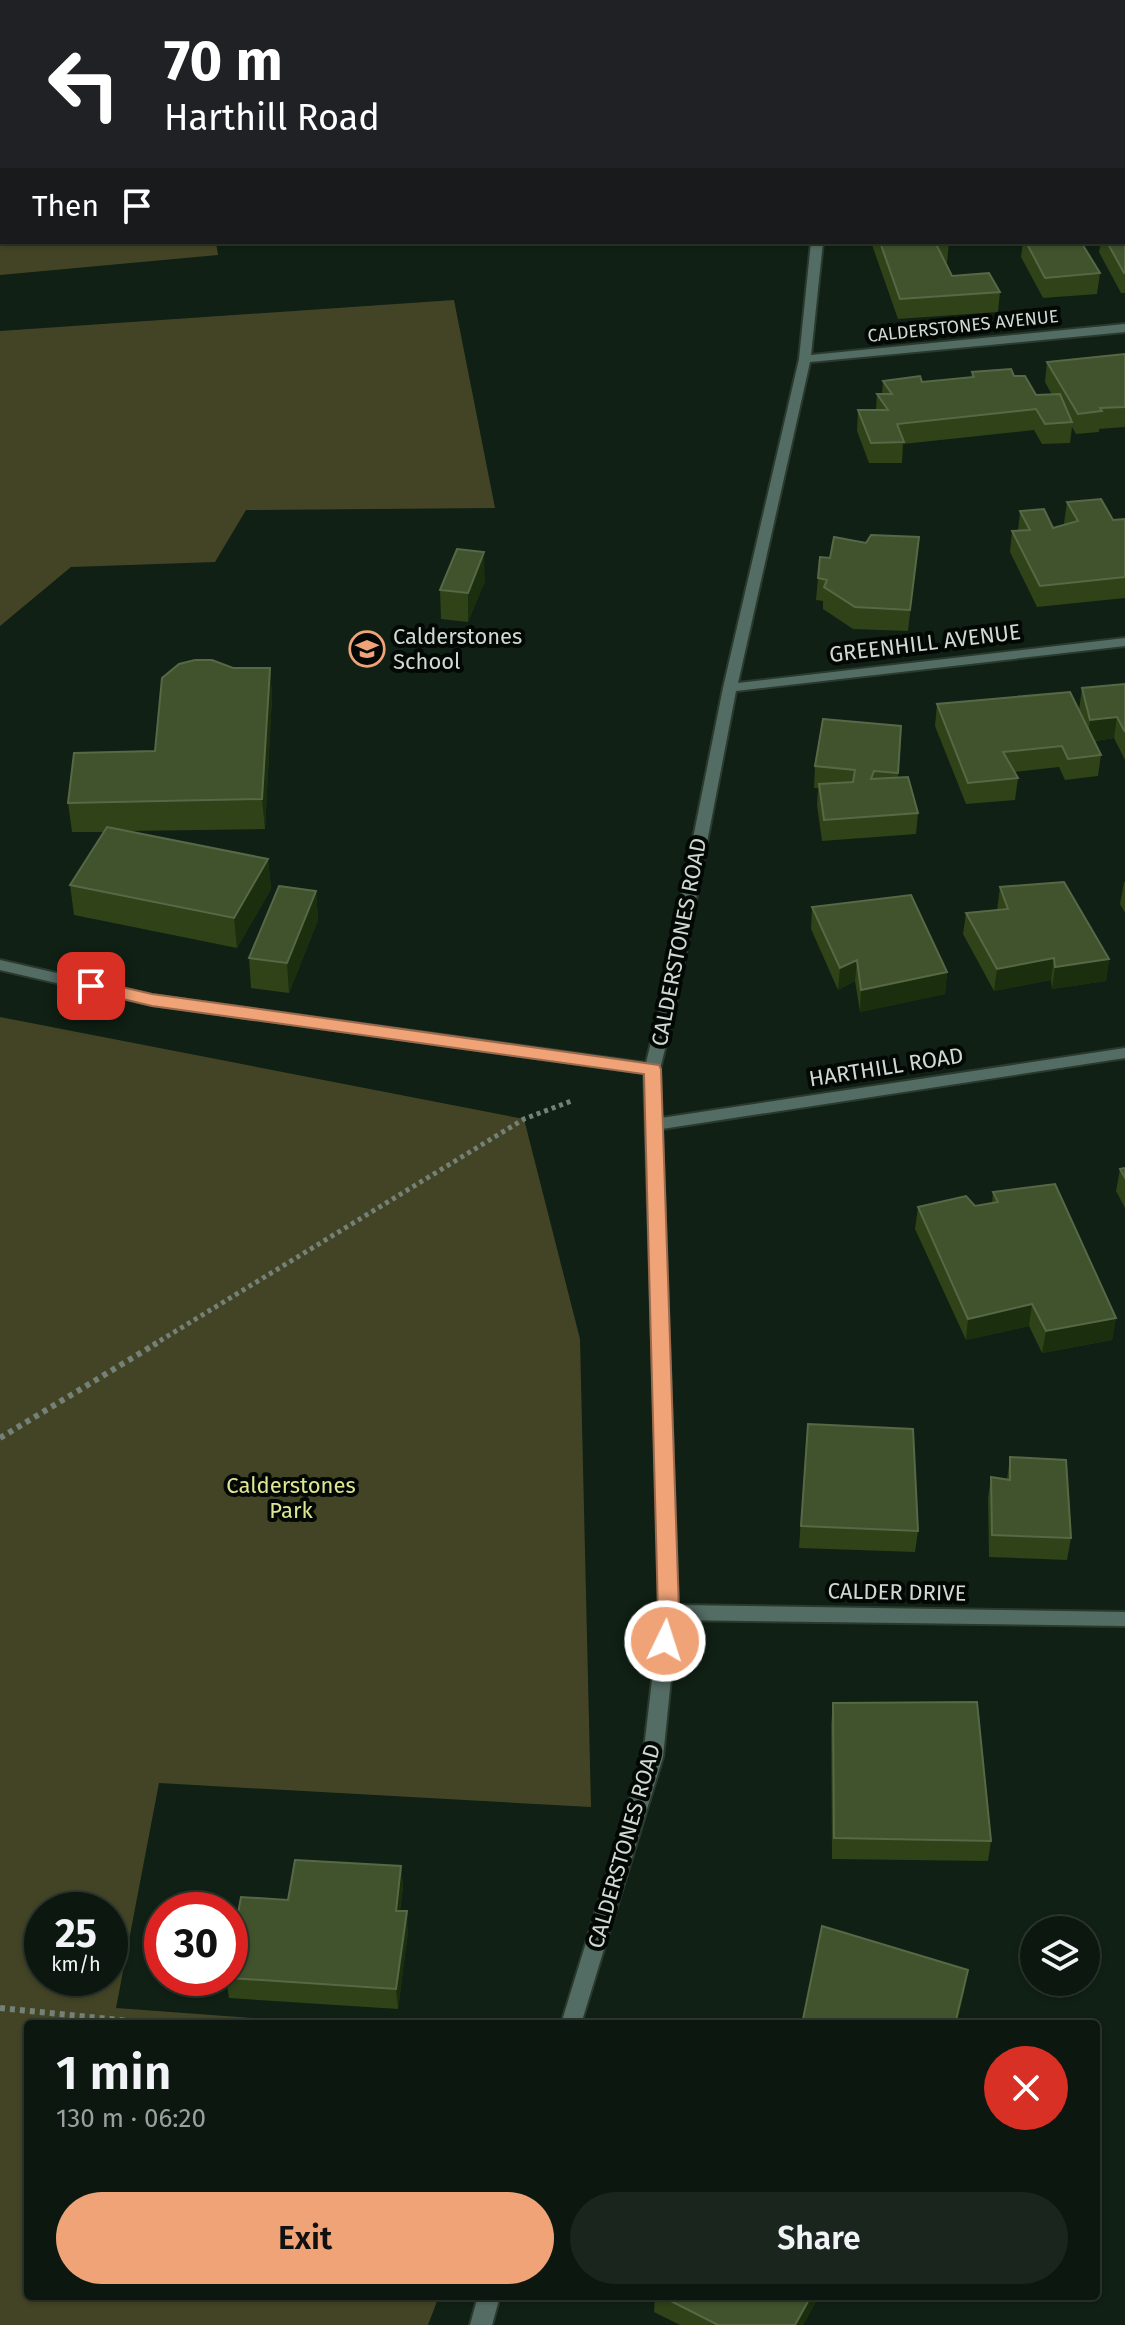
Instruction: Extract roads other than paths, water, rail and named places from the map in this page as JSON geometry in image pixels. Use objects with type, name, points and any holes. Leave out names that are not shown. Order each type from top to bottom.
[{"type":"street","name":"CALDERSTONES ROAD","points":[[572,2020],[653,1757],[669,1612],[652,1069],[667,1009],[730,688],[805,359],[817,244]]},
{"type":"street","name":"CALDERSTONES AVENUE","points":[[805,359],[1125,328]]},
{"type":"street","name":"GREENHILL AVENUE","points":[[730,688],[1125,642]]},
{"type":"street","points":[[0,965],[152,1000],[652,1069]]},
{"type":"street","name":"HARTHILL ROAD","points":[[654,1125],[1125,1053]]},
{"type":"street","name":"CALDER DRIVE","points":[[669,1612],[1125,1619]]},
{"type":"street","points":[[481,2325],[488,2300]]},
{"type":"place","name":"Calderstones School","points":[[367,649]]},
{"type":"park label","name":"Calderstones Park","points":[[291,1498]]}]
